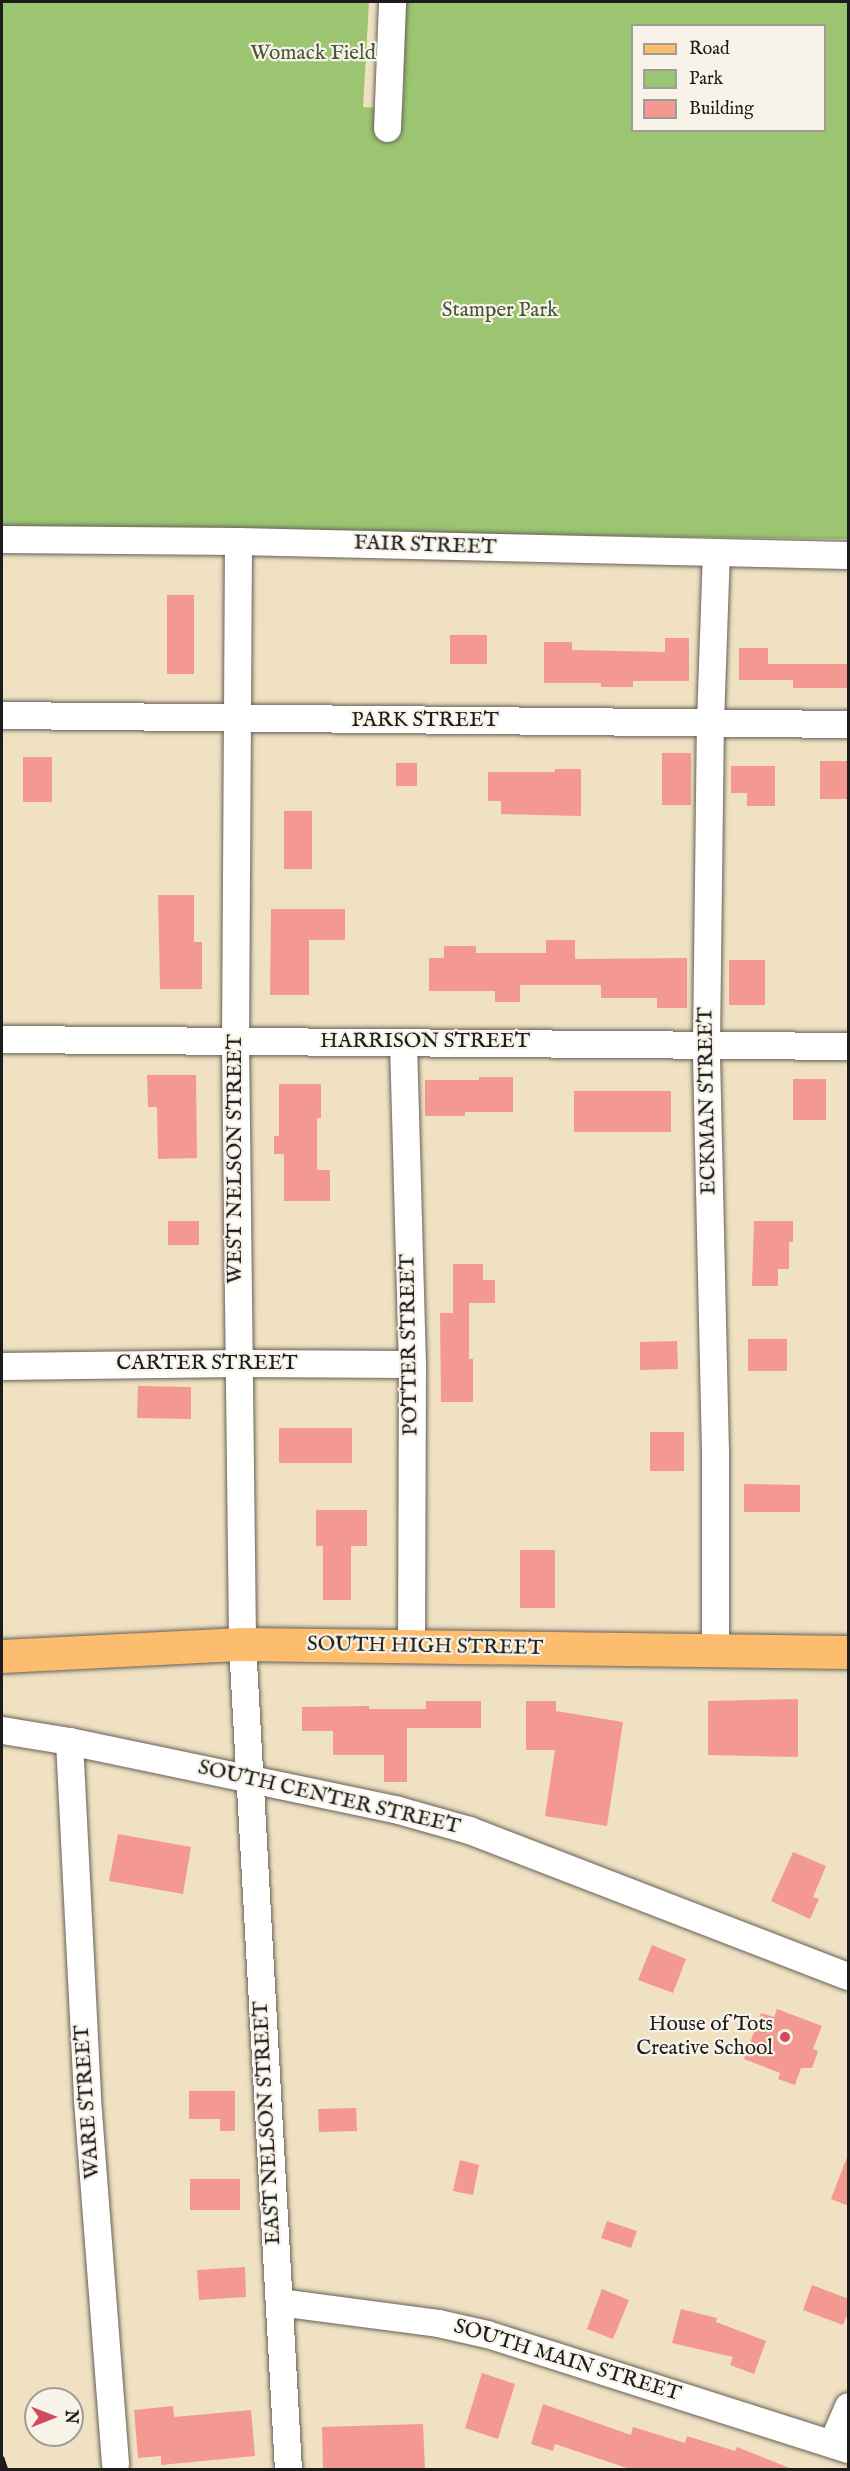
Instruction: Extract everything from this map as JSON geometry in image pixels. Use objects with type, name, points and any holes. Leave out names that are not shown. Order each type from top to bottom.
[{"type":"main road","name":"SOUTH HIGH STREET","points":[[2,1656],[242,1644],[849,1652]]},
{"type":"street","points":[[387,128],[392,2]]},
{"type":"street","name":"FAIR STREET","points":[[2,539],[238,541],[849,555]]},
{"type":"street","name":"WEST NELSON STREET","points":[[238,541],[235,1041],[242,1644],[248,1777]]},
{"type":"street","name":"ECKMAN STREET","points":[[715,1650],[715,1452],[706,1044],[710,722],[716,552]]},
{"type":"street","name":"PARK STREET","points":[[2,715],[236,716],[284,720],[849,724]]},
{"type":"street","name":"HARRISON STREET","points":[[2,1039],[849,1046]]},
{"type":"street","name":"POTTER STREET","points":[[403,1042],[412,1364],[411,1647]]},
{"type":"street","name":"CARTER STREET","points":[[2,1366],[238,1363],[412,1364]]},
{"type":"street","name":"SOUTH CENTER STREET","points":[[2,1730],[248,1777],[398,1810],[469,1830],[849,1976]]},
{"type":"street","name":"WARE STREET","points":[[69,1741],[87,2099],[114,2464]]},
{"type":"street","name":"EAST NELSON STREET","points":[[248,1777],[288,2469]]},
{"type":"street","name":"SOUTH MAIN STREET","points":[[279,2302],[438,2323],[487,2334],[841,2446]]},
{"type":"street","points":[[841,2446],[849,2406]]},
{"type":"green space","name":"Stamper Park","points":[[2,2],[369,2],[363,107],[403,109],[406,2],[848,2],[848,539],[2,528]]},
{"type":"building","points":[[167,595],[194,595],[194,674],[167,674]]},
{"type":"building","points":[[450,635],[487,635],[487,664],[450,664]]},
{"type":"building","points":[[665,638],[689,638],[689,681],[633,681],[633,687],[601,687],[601,683],[544,683],[544,642],[572,642],[572,650],[665,652]]},
{"type":"building","points":[[739,648],[768,648],[768,664],[849,664],[849,688],[793,688],[793,680],[739,680]]},
{"type":"building","points":[[662,753],[691,753],[691,805],[662,805]]},
{"type":"building","points":[[23,757],[52,757],[52,802],[23,802]]},
{"type":"building","points":[[820,761],[849,761],[849,799],[820,799]]},
{"type":"building","points":[[396,763],[417,763],[417,786],[396,786]]},
{"type":"building","points":[[731,766],[775,766],[775,806],[747,806],[747,793],[731,793]]},
{"type":"building","points":[[555,769],[581,769],[581,816],[501,814],[501,801],[488,801],[488,772],[555,772]]},
{"type":"building","points":[[284,811],[312,811],[312,869],[284,869]]},
{"type":"building","points":[[158,895],[194,895],[194,942],[202,942],[202,989],[160,989]]},
{"type":"building","points":[[271,909],[345,909],[345,940],[309,940],[309,995],[270,995]]},
{"type":"building","points":[[546,940],[575,940],[575,959],[687,958],[687,1008],[657,1008],[657,998],[601,998],[601,985],[520,985],[520,1002],[495,1002],[495,991],[429,991],[429,958],[444,958],[444,946],[476,946],[476,953],[546,953]]},
{"type":"building","points":[[729,960],[765,960],[765,1005],[729,1005]]},
{"type":"building","points":[[147,1075],[196,1075],[197,1158],[158,1159],[157,1107],[148,1107]]},
{"type":"building","points":[[479,1077],[513,1077],[513,1112],[465,1112],[465,1116],[425,1116],[425,1080],[479,1080]]},
{"type":"building","points":[[793,1079],[826,1079],[826,1120],[793,1120]]},
{"type":"building","points":[[279,1084],[321,1084],[321,1118],[317,1118],[317,1170],[330,1170],[330,1201],[284,1201],[284,1154],[274,1154],[274,1136],[279,1136]]},
{"type":"building","points":[[574,1091],[671,1091],[671,1132],[574,1132]]},
{"type":"building","points":[[168,1221],[199,1221],[199,1245],[168,1245]]},
{"type":"building","points":[[754,1221],[793,1221],[793,1242],[789,1242],[789,1269],[778,1269],[778,1286],[752,1286]]},
{"type":"building","points":[[453,1264],[483,1264],[483,1280],[495,1280],[495,1303],[469,1303],[469,1359],[473,1359],[473,1402],[441,1402],[440,1313],[453,1313]]},
{"type":"building","points":[[748,1339],[787,1339],[787,1371],[748,1371]]},
{"type":"building","points":[[677,1341],[678,1369],[640,1370],[640,1342]]},
{"type":"building","points":[[138,1386],[191,1387],[191,1419],[137,1418]]},
{"type":"building","points":[[279,1428],[352,1428],[352,1463],[279,1463]]},
{"type":"building","points":[[650,1432],[684,1432],[684,1471],[650,1471]]},
{"type":"building","points":[[744,1484],[800,1485],[800,1512],[744,1512]]},
{"type":"building","points":[[316,1510],[367,1510],[367,1546],[351,1546],[351,1600],[323,1600],[323,1546],[316,1546]]},
{"type":"building","points":[[520,1550],[555,1550],[555,1608],[520,1608]]},
{"type":"building","points":[[798,1699],[798,1757],[708,1755],[708,1701]]},
{"type":"building","points":[[426,1701],[481,1701],[481,1728],[407,1728],[407,1782],[384,1782],[384,1755],[333,1755],[333,1731],[302,1731],[302,1707],[369,1706],[369,1709],[426,1709]]},
{"type":"building","points":[[526,1701],[556,1701],[556,1711],[623,1722],[607,1826],[545,1816],[555,1750],[526,1750]]},
{"type":"building","points":[[118,1834],[191,1847],[183,1894],[109,1881]]},
{"type":"building","points":[[793,1852],[826,1866],[813,1897],[819,1899],[810,1919],[771,1901]]},
{"type":"building","points":[[652,1945],[686,1959],[673,1993],[638,1980]]},
{"type":"building","name":"House of Tots Creative School","points":[[777,2009],[822,2026],[813,2049],[818,2051],[812,2068],[801,2068],[795,2085],[778,2079],[780,2073],[744,2059],[761,2013],[774,2017]]},
{"type":"building","points":[[189,2091],[235,2091],[235,2131],[220,2131],[220,2119],[189,2119]]},
{"type":"building","points":[[356,2108],[357,2131],[319,2132],[318,2109]]},
{"type":"building","points":[[847,2157],[849,2157],[849,2206],[831,2199]]},
{"type":"building","points":[[460,2160],[479,2165],[473,2195],[453,2191]]},
{"type":"building","points":[[190,2179],[240,2179],[240,2210],[190,2210]]},
{"type":"building","points":[[607,2221],[637,2231],[631,2248],[601,2238]]},
{"type":"building","points":[[245,2267],[246,2297],[199,2300],[197,2270]]},
{"type":"building","points":[[812,2285],[849,2299],[849,2310],[843,2325],[803,2310]]},
{"type":"building","points":[[602,2289],[629,2300],[613,2339],[587,2329]]},
{"type":"building","points":[[681,2309],[717,2318],[716,2322],[766,2341],[754,2374],[730,2365],[733,2357],[672,2343]]},
{"type":"building","points":[[482,2373],[515,2384],[498,2439],[465,2428]]},
{"type":"building","points":[[543,2404],[631,2435],[633,2427],[685,2443],[687,2436],[735,2451],[737,2447],[792,2469],[630,2469],[555,2444],[553,2451],[531,2444]]},
{"type":"building","points":[[173,2406],[174,2417],[251,2410],[255,2456],[161,2465],[161,2456],[138,2458],[134,2410]]},
{"type":"building","points":[[423,2424],[425,2469],[323,2469],[322,2427]]},
{"type":"railway","points":[[2,2458],[6,2470]]},
{"type":"place","name":"House of Tots Creative School","points":[[785,2037]]},
{"type":"park label","name":"Womack Field","points":[[313,54]]}]
